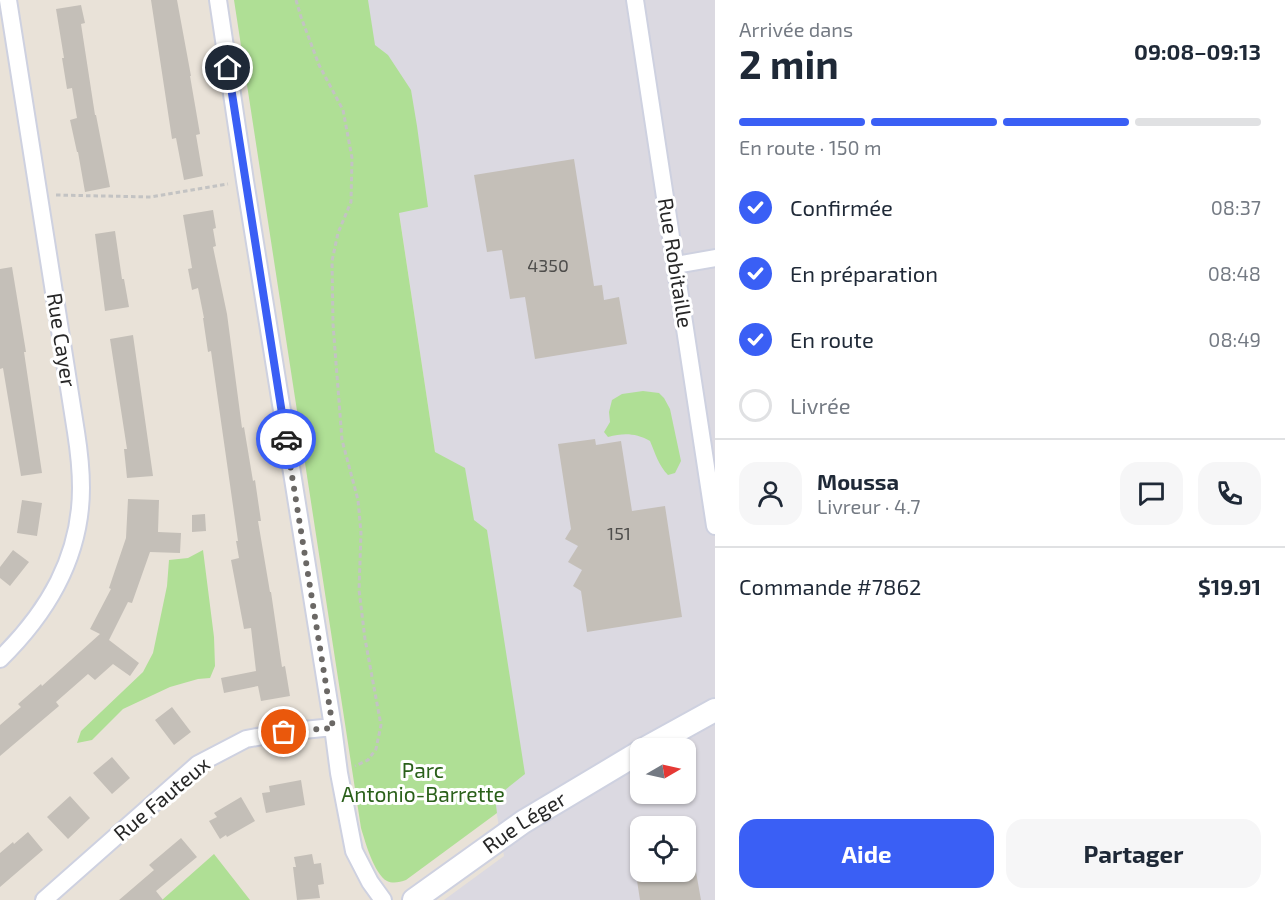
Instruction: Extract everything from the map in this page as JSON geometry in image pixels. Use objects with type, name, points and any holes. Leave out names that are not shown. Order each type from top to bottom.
[{"type":"street","name":"Rue Cayer","points":[[0,658],[28,630],[59,582],[69,561],[80,515],[81,488],[76,432],[8,0]]},
{"type":"street","points":[[218,0],[339,773],[354,851],[369,882],[383,900]]},
{"type":"street","name":"Rue Robitaille","points":[[635,0],[715,526]]},
{"type":"street","points":[[676,265],[715,258]]},
{"type":"street","points":[[664,738],[715,710]]},
{"type":"street","name":"Rue Fauteux","points":[[44,900],[198,764],[246,739],[284,732],[333,728]]},
{"type":"street","name":"Rue Léger","points":[[414,900],[523,822],[630,758]]},
{"type":"path","points":[[296,0],[319,65],[343,110],[352,158],[351,202],[338,233],[332,261],[333,324],[342,440],[358,500],[362,533],[359,590],[381,725],[376,748],[368,760],[339,773]]},
{"type":"path","points":[[38,194],[151,197],[245,181]]},
{"type":"shaded area","points":[[364,0],[715,0],[715,900],[444,900],[504,856],[435,452]]},
{"type":"green space","name":"Parc Antonio-Barrette","points":[[234,0],[368,0],[375,45],[388,55],[411,90],[428,207],[399,213],[435,452],[465,468],[474,520],[487,530],[525,774],[495,798],[497,813],[406,880],[399,882],[387,881],[378,872],[361,828]]},
{"type":"green space","points":[[643,391],[659,393],[670,409],[681,461],[675,473],[668,475],[650,441],[629,434],[608,437],[604,432],[610,422],[609,412],[612,400],[622,394]]},
{"type":"green space","points":[[203,550],[214,637],[215,666],[210,678],[170,687],[123,709],[92,740],[77,743],[81,731],[143,672],[153,653],[167,586],[169,560],[188,558]]},
{"type":"green space","points":[[214,854],[250,900],[162,900]]},
{"type":"building","points":[[151,0],[177,0],[200,134],[196,135],[203,176],[184,180],[176,138],[172,139]]},
{"type":"building","points":[[81,5],[85,23],[81,24],[95,115],[110,187],[85,192],[70,120],[77,118],[72,88],[67,89],[56,9]]},
{"type":"building","points":[[574,159],[594,286],[602,285],[604,300],[619,297],[627,344],[535,359],[525,297],[510,299],[502,250],[487,252],[474,175]]},
{"type":"building","points":[[213,210],[216,246],[213,247],[227,314],[242,428],[244,427],[253,481],[255,480],[261,521],[258,521],[282,667],[285,666],[290,696],[261,701],[258,686],[224,693],[221,678],[256,671],[251,628],[244,629],[231,560],[239,558],[236,541],[238,541],[211,351],[208,352],[198,288],[192,290],[188,269],[192,268],[183,215]]},
{"type":"building","points":[[115,231],[122,279],[124,279],[129,307],[105,311],[95,234]]},
{"type":"building","points":[[12,267],[42,473],[21,476],[3,368],[0,369],[0,269]]},
{"type":"building","points":[[133,335],[153,476],[127,478],[124,449],[127,449],[110,339]]},
{"type":"building","points":[[595,439],[596,445],[621,441],[632,511],[665,506],[682,617],[587,632],[581,591],[573,586],[582,570],[568,562],[578,546],[565,539],[571,529],[558,444]]},
{"type":"building","points":[[128,499],[159,500],[158,532],[181,533],[180,553],[150,552],[132,603],[128,602],[109,640],[139,663],[130,676],[113,664],[95,680],[88,674],[56,702],[59,706],[0,756],[0,725],[21,707],[18,704],[41,684],[42,686],[100,634],[90,629],[111,589],[109,588],[126,538]]},
{"type":"building","points":[[22,500],[42,503],[37,536],[17,533]]},
{"type":"building","points":[[205,514],[206,531],[192,532],[192,515]]},
{"type":"building","points":[[13,550],[29,562],[10,586],[0,578],[0,567]]},
{"type":"building","points":[[172,707],[191,732],[174,745],[155,720]]},
{"type":"building","points":[[112,757],[130,778],[112,794],[93,773]]},
{"type":"building","points":[[301,780],[305,805],[266,813],[262,793],[270,792],[269,786]]},
{"type":"building","points":[[70,796],[90,818],[68,839],[47,817]]},
{"type":"building","points":[[241,797],[255,821],[220,839],[209,821],[217,817],[214,813]]},
{"type":"building","points":[[28,832],[43,850],[0,887],[0,853]]},
{"type":"building","points":[[181,838],[197,857],[156,891],[163,900],[119,900],[154,870],[149,865]]},
{"type":"building","points":[[312,854],[314,864],[321,863],[324,884],[318,885],[320,898],[297,900],[294,857]]},
{"type":"building","points":[[696,872],[701,900],[640,900],[637,882],[696,882]]},
{"type":"way so far","points":[[284,732],[333,728],[286,439]]},
{"type":"route","points":[[228,68],[286,439]]}]
